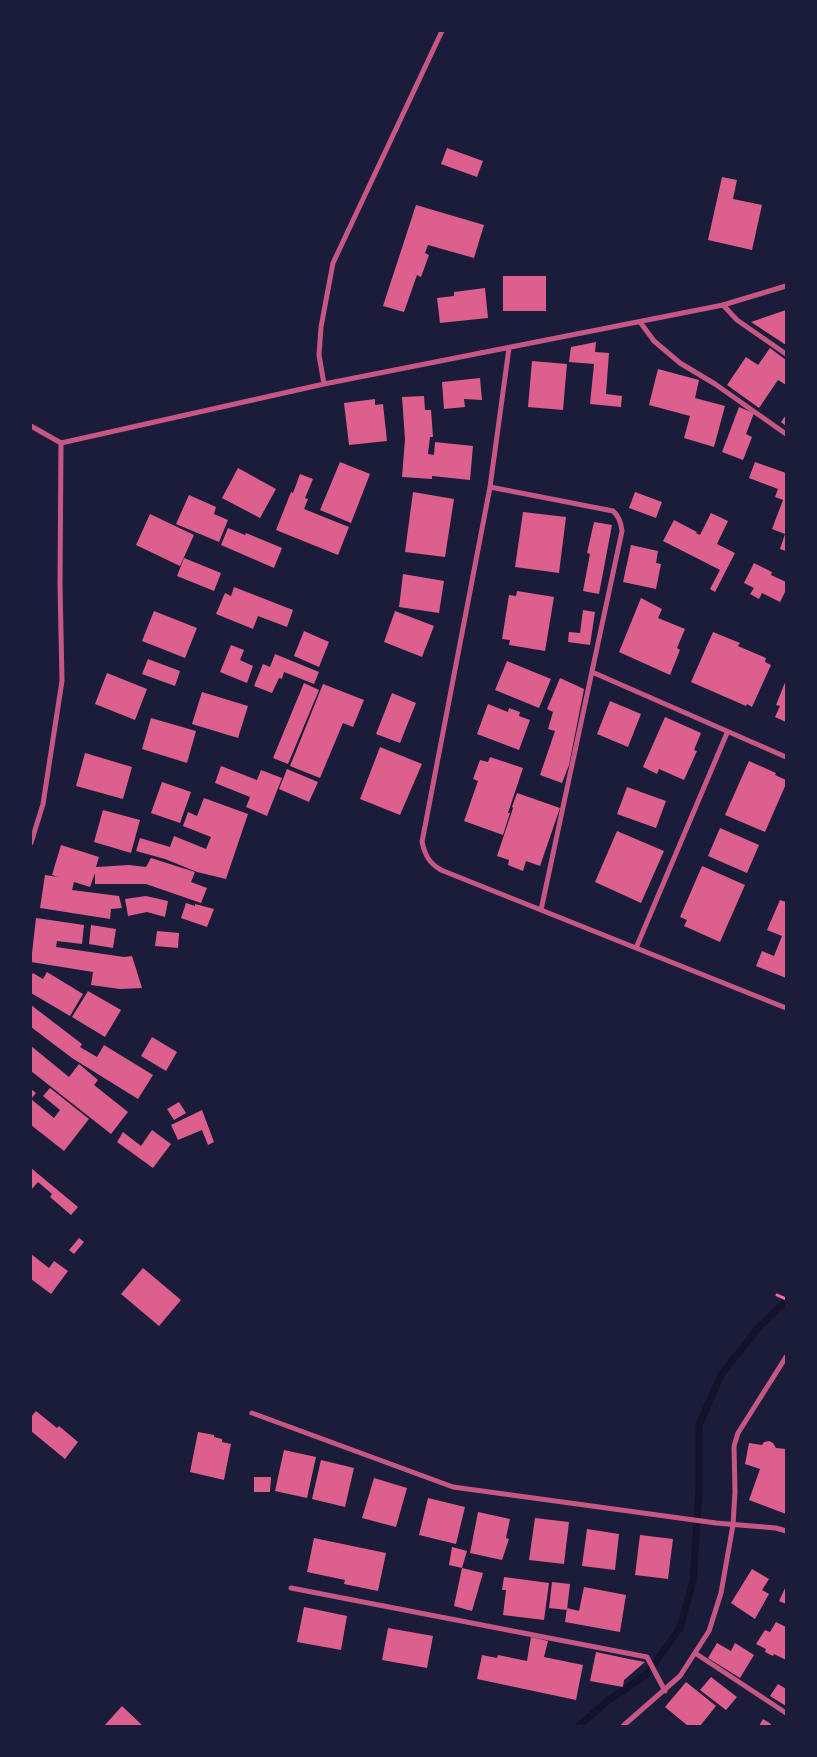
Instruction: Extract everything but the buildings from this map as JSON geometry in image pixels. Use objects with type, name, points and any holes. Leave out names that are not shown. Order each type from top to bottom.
[{"type":"street","points":[[324,384],[319,355],[321,327],[333,263],[442,31]]},
{"type":"street","points":[[31,426],[62,443],[324,384],[723,305],[786,286]]},
{"type":"street","points":[[723,305],[737,320],[786,354]]},
{"type":"street","points":[[640,322],[654,341],[680,363],[786,434]]},
{"type":"street","points":[[509,348],[490,487],[422,842],[424,851],[428,860],[434,866],[786,1008]]},
{"type":"street","points":[[31,843],[43,804],[62,681],[60,584],[62,443]]},
{"type":"street","points":[[490,487],[613,510],[620,518],[622,531],[541,910]]},
{"type":"street","points":[[592,672],[786,758]]},
{"type":"street","points":[[636,948],[727,733]]},
{"type":"street","points":[[623,1726],[680,1676],[709,1631],[721,1592],[732,1525],[735,1492],[734,1446],[738,1433],[786,1358]]},
{"type":"street","points":[[252,1413],[453,1487],[716,1523],[776,1528],[786,1531]]},
{"type":"street","points":[[291,1588],[647,1657],[665,1691]]},
{"type":"street","points":[[695,1653],[786,1713]]},
{"type":"path","points":[[777,1296],[786,1299]]},
{"type":"waterway","points":[[579,1726],[606,1702],[647,1674],[680,1628],[693,1581],[699,1492],[699,1425],[721,1375],[758,1328],[786,1301]]}]
